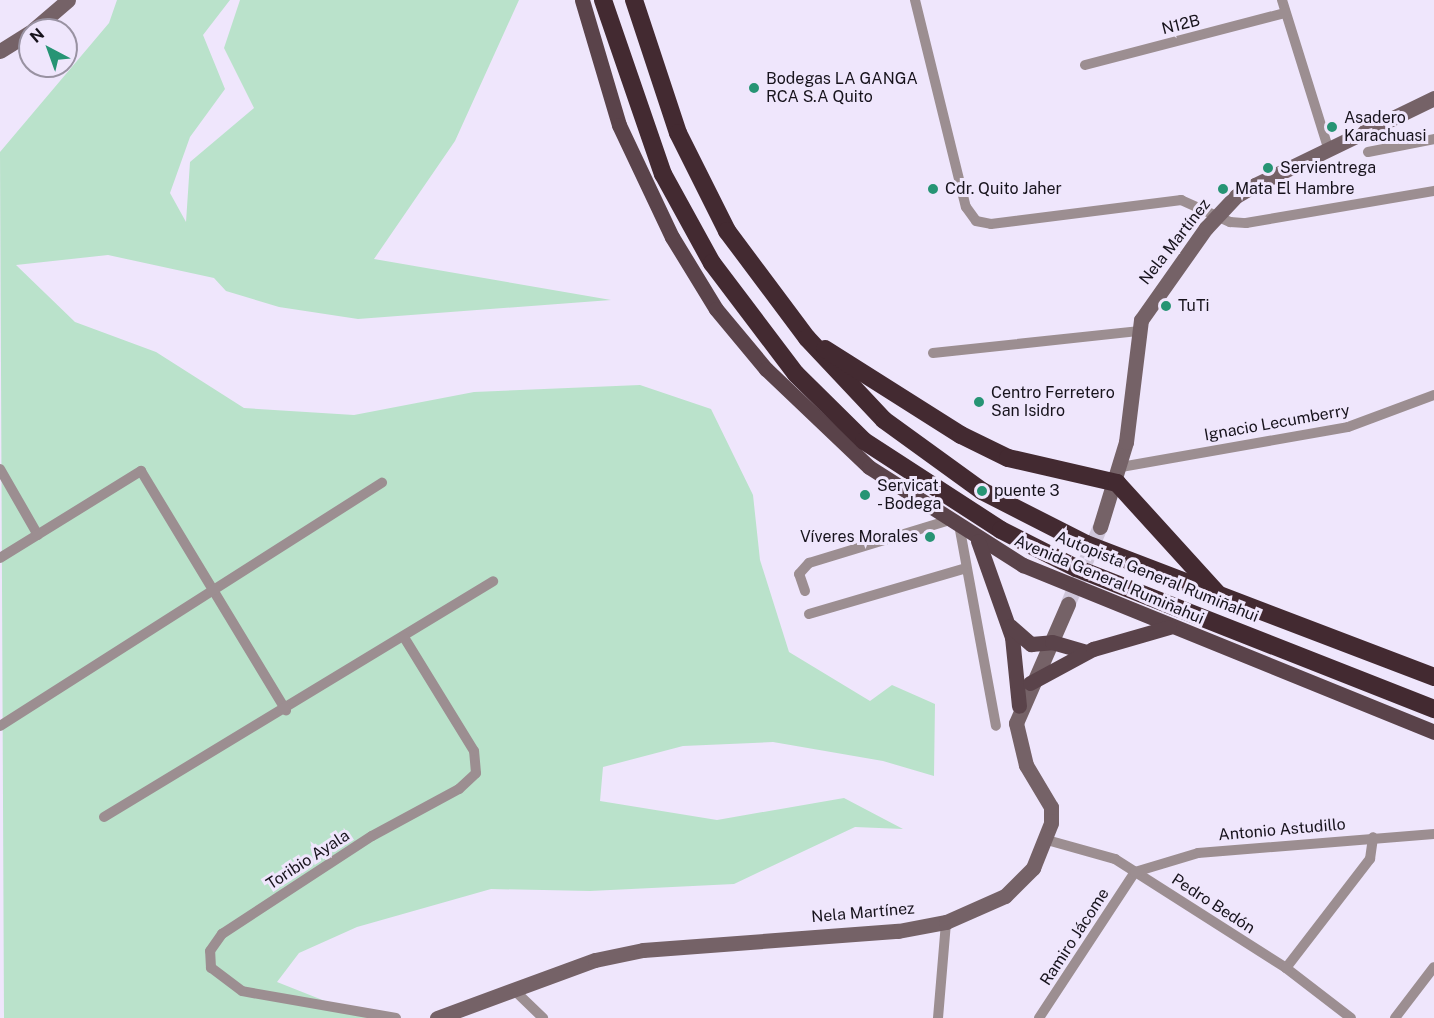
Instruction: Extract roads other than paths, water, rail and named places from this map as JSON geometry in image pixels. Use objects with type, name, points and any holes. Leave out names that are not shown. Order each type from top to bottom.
[{"type":"highway","name":"Autopista General Rumiñahui","points":[[603,0],[663,174],[711,263],[796,374],[864,441],[1002,530],[1076,568],[1434,709]]},
{"type":"highway","name":"Autopista General Rumiñahui","points":[[634,0],[678,133],[717,211],[807,338],[884,420],[982,491],[1086,544],[1434,677]]},
{"type":"highway","points":[[807,338],[961,435],[1008,458],[1119,475],[1220,596]]},
{"type":"main road","points":[[47,18],[68,0]]},
{"type":"main road","name":"Avenida General Rumiñahui","points":[[582,0],[604,84],[645,189],[716,309],[823,428],[946,521],[978,541],[1169,627],[1434,732]]},
{"type":"main road","points":[[0,51],[18,39]]},
{"type":"main road","name":"Nela Martínez","points":[[1100,527],[1119,475],[1138,331],[1156,294],[1217,216],[1255,185],[1434,98]]},
{"type":"main road","points":[[978,541],[1005,615],[1019,706]]},
{"type":"main road","name":"Nela Martínez","points":[[437,1018],[513,989],[643,950],[898,931],[946,922],[1010,892],[1033,868],[1047,840],[1051,807],[1022,754],[1016,733],[1019,706],[1052,642],[1068,604]]},
{"type":"main road","points":[[1005,615],[1026,642],[1052,642],[1068,651],[1093,650]]},
{"type":"main road","points":[[1030,682],[1093,650],[1169,627]]},
{"type":"street","points":[[915,0],[966,207],[976,221],[990,224],[1180,200],[1217,216],[1246,223],[1434,192]]},
{"type":"street","points":[[1282,0],[1329,151]]},
{"type":"street","name":"N12B","points":[[1085,65],[1285,13]]},
{"type":"street","points":[[1368,152],[1434,139]]},
{"type":"street","points":[[933,353],[1138,331]]},
{"type":"street","name":"Ignacio Lecumberry","points":[[1119,475],[1348,427],[1434,395]]},
{"type":"street","points":[[0,470],[38,535]]},
{"type":"street","points":[[0,558],[141,471],[286,710]]},
{"type":"street","points":[[0,726],[382,483]]},
{"type":"street","points":[[805,591],[800,574],[809,563],[946,521]]},
{"type":"street","points":[[960,530],[963,568],[996,726]]},
{"type":"street","points":[[809,614],[963,568]]},
{"type":"street","points":[[104,817],[286,710],[493,581]]},
{"type":"street","name":"Toribio Ayala","points":[[396,1018],[242,991],[211,968],[210,951],[222,934],[372,836],[459,789],[476,773],[474,751],[404,637]]},
{"type":"street","name":"Antonio Astudillo","points":[[1136,872],[1198,853],[1373,837],[1434,834]]},
{"type":"street","points":[[1286,968],[1370,859],[1373,837]]},
{"type":"street","name":"Pedro Bedón","points":[[1047,840],[1115,860],[1136,872],[1286,968],[1351,1018]]},
{"type":"street","name":"Ramiro Jácome","points":[[1039,1018],[1136,872]]},
{"type":"street","points":[[938,1018],[946,922]]},
{"type":"street","points":[[1395,1018],[1434,967]]},
{"type":"street","points":[[513,989],[543,1018]]},
{"type":"tunnel","points":[[1068,604],[1100,527]]},
{"type":"place","name":"Bodegas LA GANGA RCA S.A Quito","points":[[754,88]]},
{"type":"place","name":"Asadero Karachuasi","points":[[1332,127]]},
{"type":"place","name":"Servientrega","points":[[1268,168]]},
{"type":"place","name":"Cdr. Quito Jaher","points":[[933,189]]},
{"type":"place","name":"Mata El Hambre","points":[[1223,189]]},
{"type":"place","name":"TuTi","points":[[1166,306]]},
{"type":"place","name":"Centro Ferretero San Isidro","points":[[979,402]]},
{"type":"place","name":"puente 3","points":[[982,491]]},
{"type":"place","name":"Servicat - Bodega","points":[[865,495]]},
{"type":"place","name":"Víveres Morales","points":[[930,537]]}]
